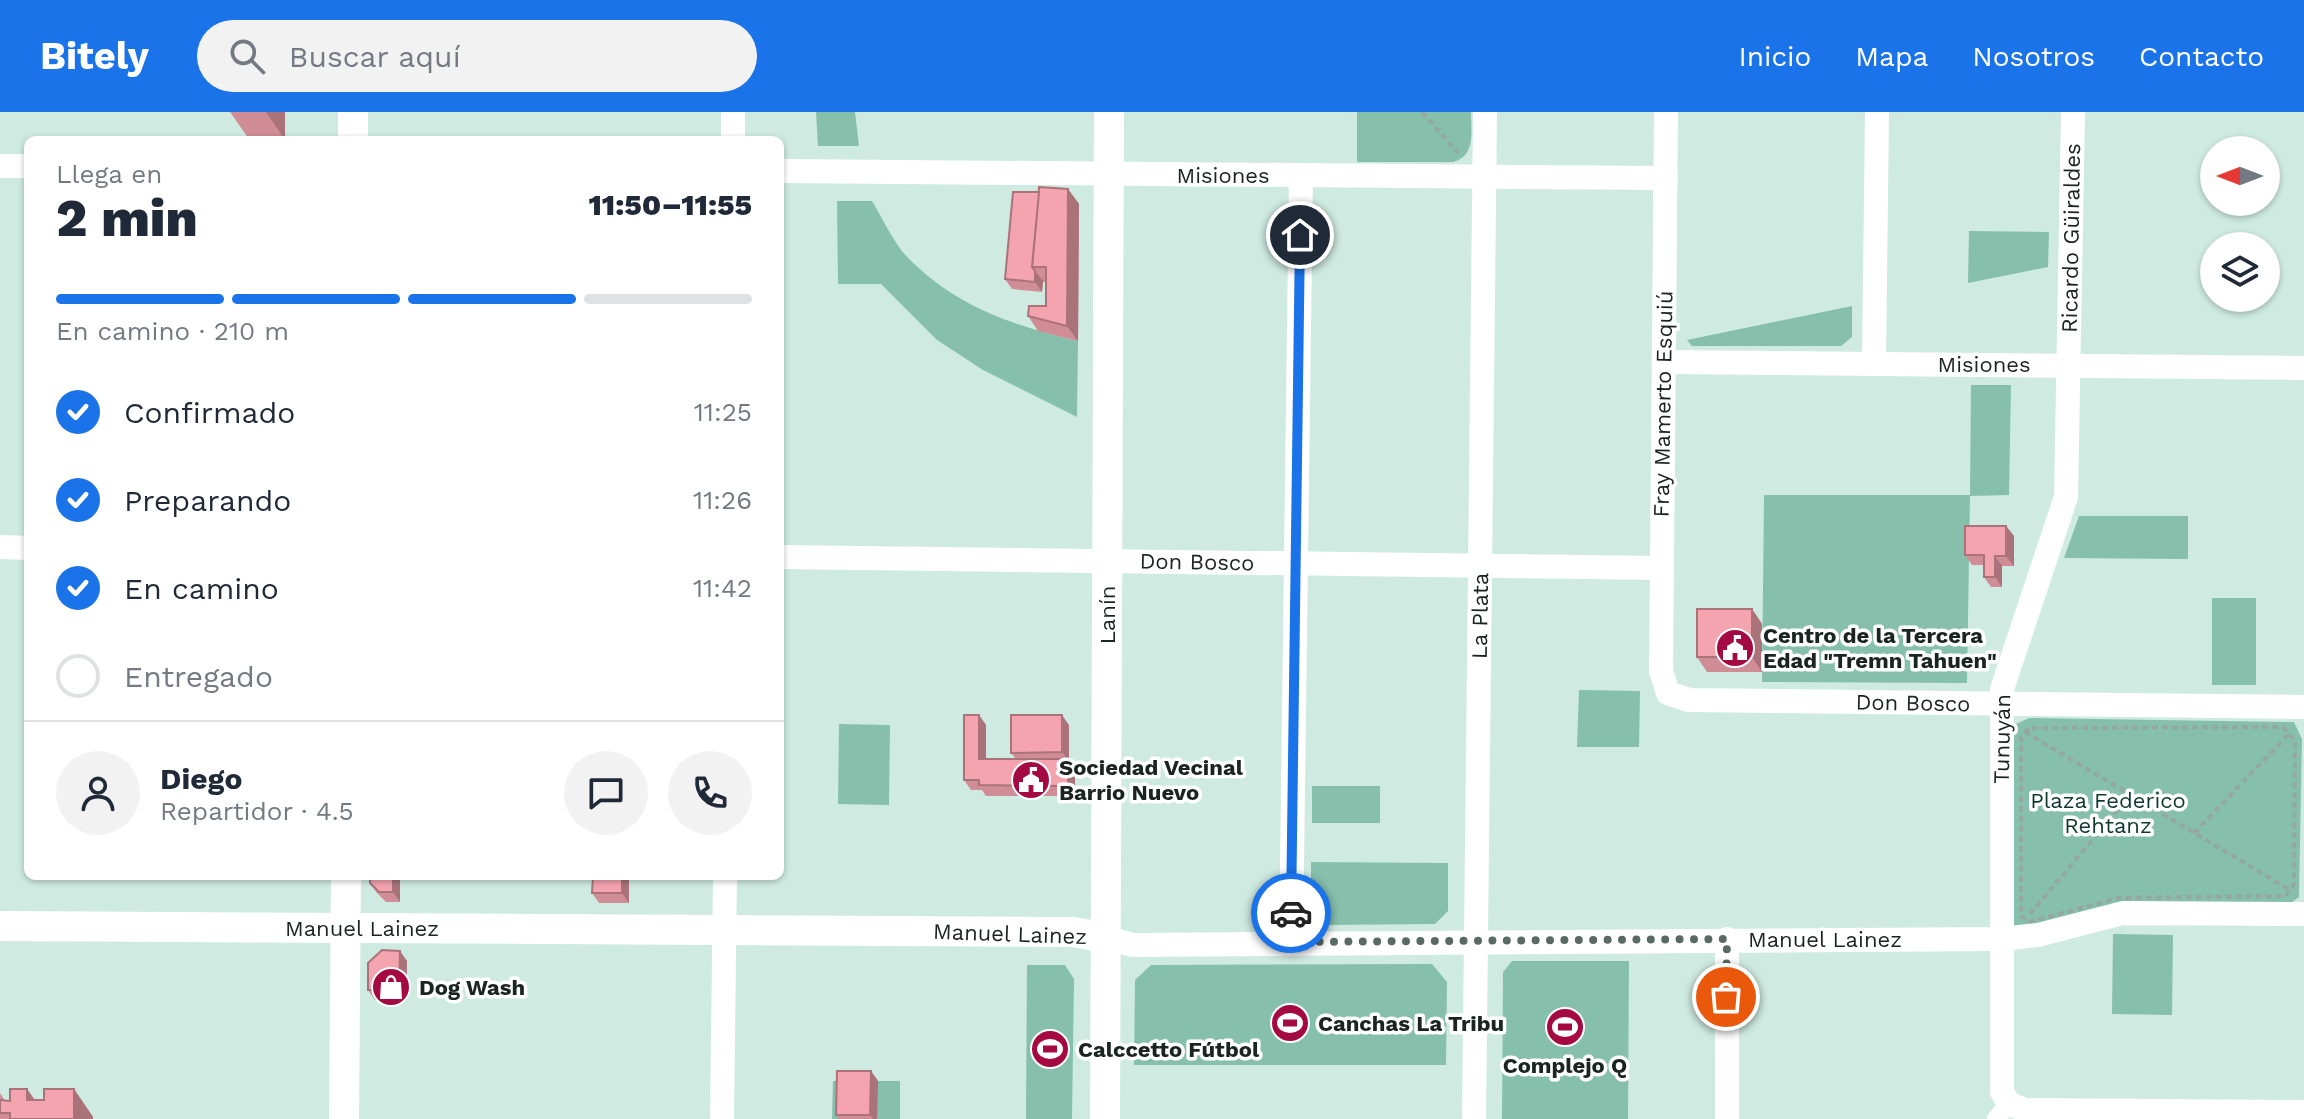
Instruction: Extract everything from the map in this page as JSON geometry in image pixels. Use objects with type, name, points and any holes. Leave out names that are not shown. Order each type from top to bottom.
[{"type":"street","points":[[353,112],[353,136]]},
{"type":"street","points":[[733,112],[733,136]]},
{"type":"street","name":"Lanín","points":[[1105,1119],[1109,112]]},
{"type":"street","name":"La Plata","points":[[1474,1119],[1485,112]]},
{"type":"street","name":"Fray Mamerto Esquiú","points":[[1666,112],[1661,671],[1668,693]]},
{"type":"street","points":[[1874,363],[1877,112]]},
{"type":"street","name":"Ricardo Güiraldes","points":[[2069,364],[2073,112]]},
{"type":"street","points":[[0,166],[24,166]]},
{"type":"street","name":"Misiones","points":[[784,171],[1666,178]]},
{"type":"street","points":[[1291,942],[1301,175]]},
{"type":"street","name":"Misiones","points":[[1664,362],[2304,368]]},
{"type":"street","name":"Tunuyán","points":[[2002,1112],[2001,704],[2009,658],[2066,497],[2069,364]]},
{"type":"street","points":[[0,547],[24,548]]},
{"type":"street","name":"Don Bosco","points":[[784,557],[1662,568]]},
{"type":"street","name":"Don Bosco","points":[[1668,693],[1689,700],[2304,707]]},
{"type":"street","points":[[344,1119],[346,880]]},
{"type":"street","points":[[722,1119],[725,880]]},
{"type":"street","name":"Manuel Lainez","points":[[0,926],[1074,932],[1133,945],[1477,940],[2001,939],[2026,938],[2123,913],[2304,914]]},
{"type":"street","points":[[1727,939],[1727,1119]]},
{"type":"street","points":[[2002,1112],[2304,1112]]},
{"type":"path","points":[[1422,112],[1458,153]]},
{"type":"path","points":[[2283,727],[2295,741],[2294,885],[2285,896],[2118,898],[2029,922],[2021,916],[2021,737],[2025,732],[2029,728],[2283,727]]},
{"type":"path","points":[[2025,732],[2290,890]]},
{"type":"path","points":[[2194,833],[2289,734]]},
{"type":"path","points":[[2026,919],[2130,795]]},
{"type":"green space","points":[[816,112],[855,112],[859,146],[818,146]]},
{"type":"green space","points":[[1357,112],[1471,112],[1469,149],[1453,162],[1357,162]]},
{"type":"green space","points":[[837,201],[872,201],[909,259],[967,302],[1009,321],[1078,341],[1077,417],[983,370],[937,340],[881,284],[838,284]]},
{"type":"green space","points":[[1969,231],[2049,232],[2048,267],[1968,283]]},
{"type":"green space","points":[[1852,306],[1852,337],[1841,346],[1692,346],[1687,340]]},
{"type":"green space","points":[[1971,385],[2011,385],[2009,495],[1970,496],[1967,683],[1762,682],[1764,495],[1970,495]]},
{"type":"green space","points":[[2079,516],[2188,516],[2188,559],[2064,558]]},
{"type":"green space","points":[[2212,598],[2256,598],[2256,685],[2212,685]]},
{"type":"green space","points":[[1579,690],[1640,691],[1639,747],[1577,747]]},
{"type":"green space","name":"Plaza Federico Rehtanz","points":[[2029,718],[2294,722],[2302,739],[2299,897],[2291,903],[2015,928],[2011,921],[2014,725]]},
{"type":"green space","points":[[839,724],[890,725],[889,805],[838,804]]},
{"type":"green space","points":[[1312,786],[1380,786],[1380,823],[1312,823]]},
{"type":"green space","points":[[1311,862],[1448,863],[1448,911],[1435,924],[1325,925],[1311,913]]},
{"type":"green space","points":[[2113,934],[2173,935],[2172,1015],[2112,1014]]},
{"type":"green space","name":"Complejo Q","points":[[1512,961],[1629,961],[1628,1119],[1502,1119],[1503,972]]},
{"type":"green space","name":"Canchas La Tribu","points":[[1432,964],[1447,982],[1446,1065],[1134,1065],[1135,980],[1151,965]]},
{"type":"green space","name":"Calccetto Fútbol","points":[[1027,965],[1065,965],[1074,979],[1072,1119],[1026,1119]]},
{"type":"green space","points":[[833,1081],[900,1081],[900,1119],[832,1119]]},
{"type":"building","points":[[1039,187],[1068,189],[1067,326],[1028,316],[1029,306],[1046,306],[1046,267],[1032,267]]},
{"type":"building","points":[[1013,192],[1039,192],[1032,267],[1035,282],[1005,279]]},
{"type":"building","points":[[1965,526],[2006,526],[2006,556],[1995,556],[1995,577],[1984,577],[1984,555],[1965,555]]},
{"type":"building","points":[[1697,609],[1752,609],[1752,657],[1697,657]]},
{"type":"building","points":[[964,715],[979,715],[979,759],[1068,759],[1068,786],[979,785],[979,780],[964,780]]},
{"type":"building","points":[[1011,715],[1062,715],[1062,752],[1011,753]]},
{"type":"building","points":[[370,880],[393,880],[393,892],[379,892]]},
{"type":"building","points":[[593,880],[622,880],[622,893],[592,893]]},
{"type":"building","points":[[382,950],[400,951],[399,990],[368,990],[368,963]]},
{"type":"building","points":[[837,1071],[871,1071],[870,1115],[836,1115]]},
{"type":"building","points":[[10,1089],[27,1089],[27,1100],[44,1100],[44,1089],[74,1089],[74,1119],[10,1119],[10,1113],[0,1113],[0,1100],[10,1101]]},
{"type":"way so far","points":[[1291,913],[1291,942],[1727,939],[1726,997]]},
{"type":"place","name":"Centro de la Tercera Edad \"Tremn Tahuen\"","points":[[1735,648]]},
{"type":"place","name":"Sociedad Vecinal Barrio Nuevo","points":[[1031,780]]},
{"type":"place","name":"Dog Wash","points":[[391,987]]},
{"type":"place","name":"Canchas La Tribu","points":[[1290,1023]]},
{"type":"place","name":"Complejo Q","points":[[1565,1027]]},
{"type":"place","name":"Calccetto Fútbol","points":[[1050,1049]]},
{"type":"route","points":[[1291,913],[1300,235]]}]
